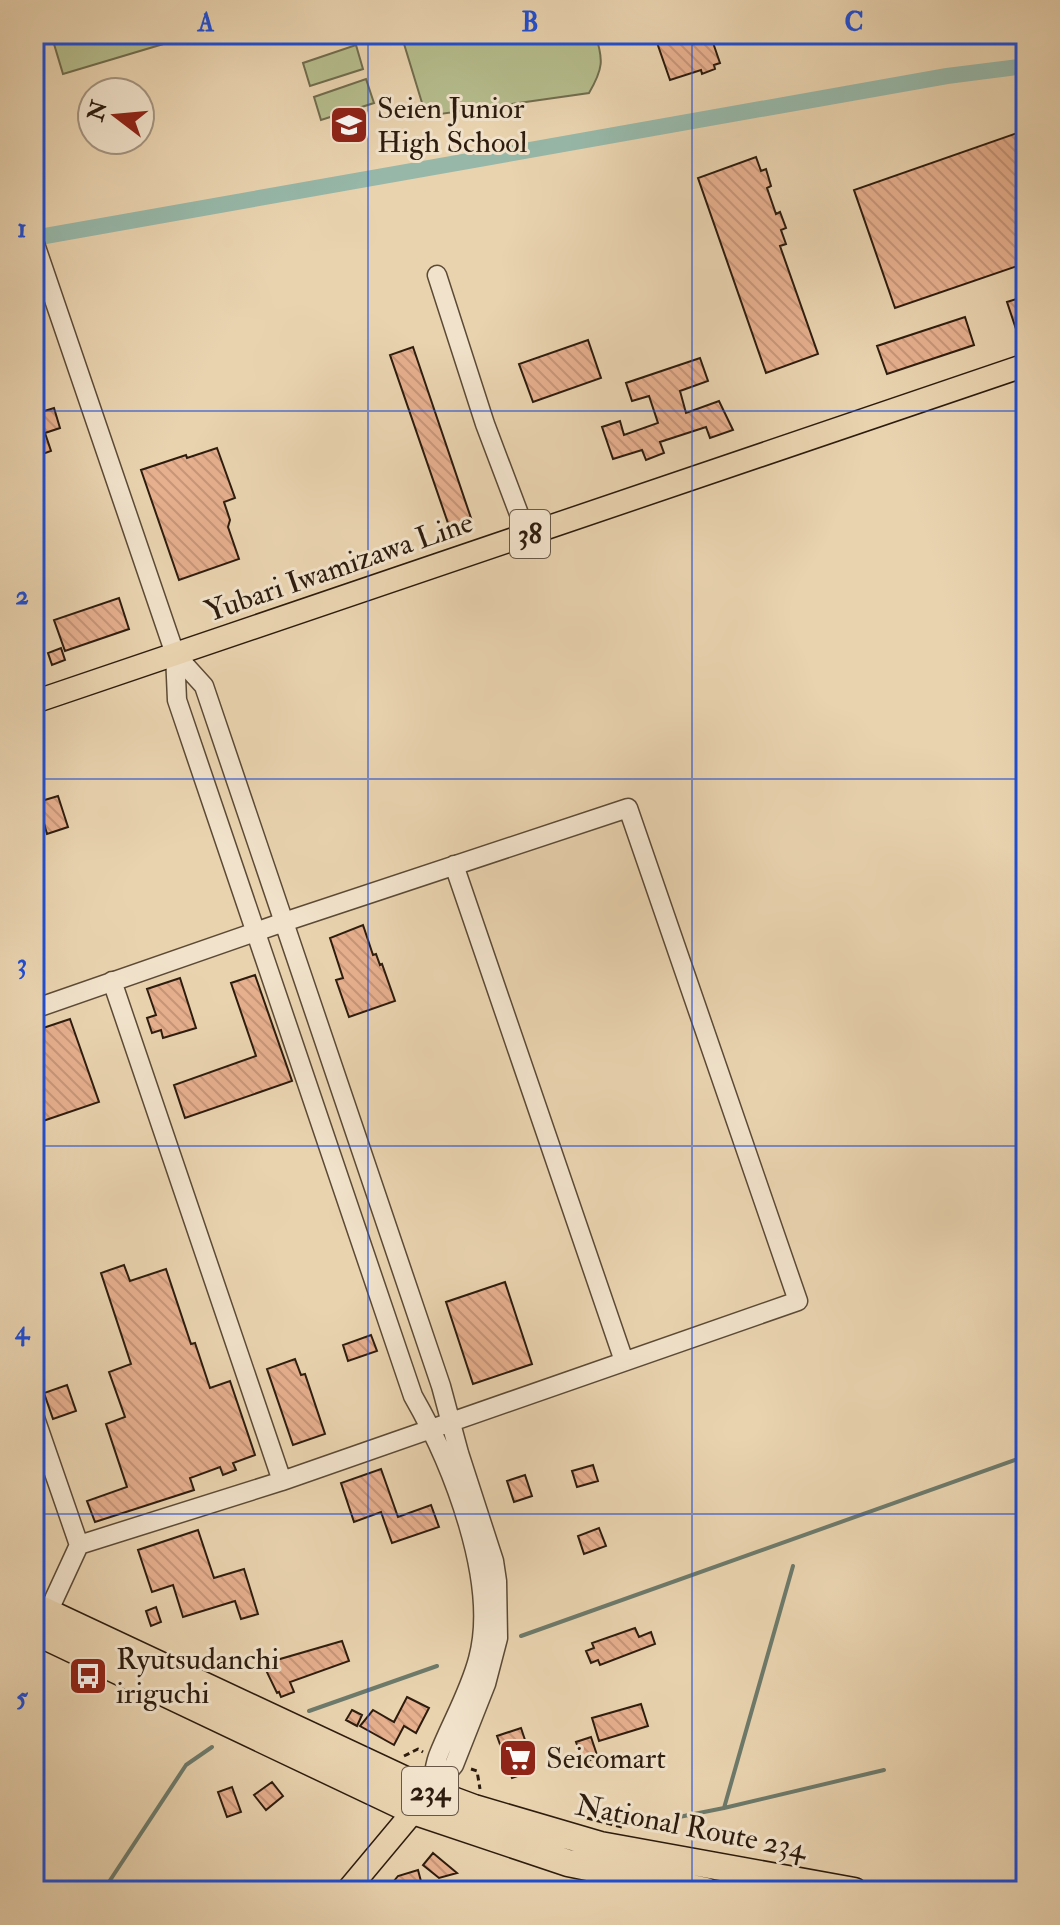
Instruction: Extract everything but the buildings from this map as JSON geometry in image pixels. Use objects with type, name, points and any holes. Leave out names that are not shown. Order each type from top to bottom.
[{"type":"highway","name":"234","points":[[39,1621],[422,1801],[568,1863],[688,1882]]},
{"type":"highway","name":"National Route 234","points":[[688,1882],[854,1891]]},
{"type":"main road","name":"Yubari Iwamizawa Line","points":[[34,702],[1026,365]]},
{"type":"main road","points":[[347,1891],[422,1801]]},
{"type":"street","points":[[36,246],[175,654],[177,700],[413,1396],[445,1460],[476,1555],[484,1602],[479,1656],[422,1801]]},
{"type":"street","points":[[437,275],[485,424],[527,535]]},
{"type":"street","points":[[175,654],[204,686],[441,1386],[494,1561],[498,1638],[486,1684],[454,1765],[422,1801]]},
{"type":"street","points":[[34,1009],[628,808],[798,1301],[282,1481],[79,1545],[39,1621]]},
{"type":"street","points":[[454,865],[624,1361]]},
{"type":"street","points":[[112,981],[282,1481]]},
{"type":"street","points":[[34,1415],[79,1545]]},
{"type":"green space","points":[[51,34],[178,34],[180,39],[63,74]]},
{"type":"green space","points":[[401,34],[595,34],[601,64],[589,93],[426,116]]},
{"type":"green space","points":[[356,45],[363,69],[310,86],[303,63]]},
{"type":"green space","points":[[366,79],[374,103],[321,120],[314,97]]},
{"type":"waterway","points":[[34,238],[947,76],[1026,66]]},
{"type":"waterway","points":[[521,1636],[1026,1456]]},
{"type":"waterway","points":[[793,1566],[724,1808],[884,1770]]},
{"type":"waterway","points":[[309,1711],[437,1666]]},
{"type":"waterway","points":[[103,1891],[186,1765],[212,1747]]},
{"type":"waterway","points":[[679,1817],[724,1808]]},
{"type":"place","name":"Seien Junior High School","points":[[349,125]]},
{"type":"place","name":"Ryutsudanchi iriguchi","points":[[88,1676]]},
{"type":"place","name":"Seicomart","points":[[518,1758]]}]
